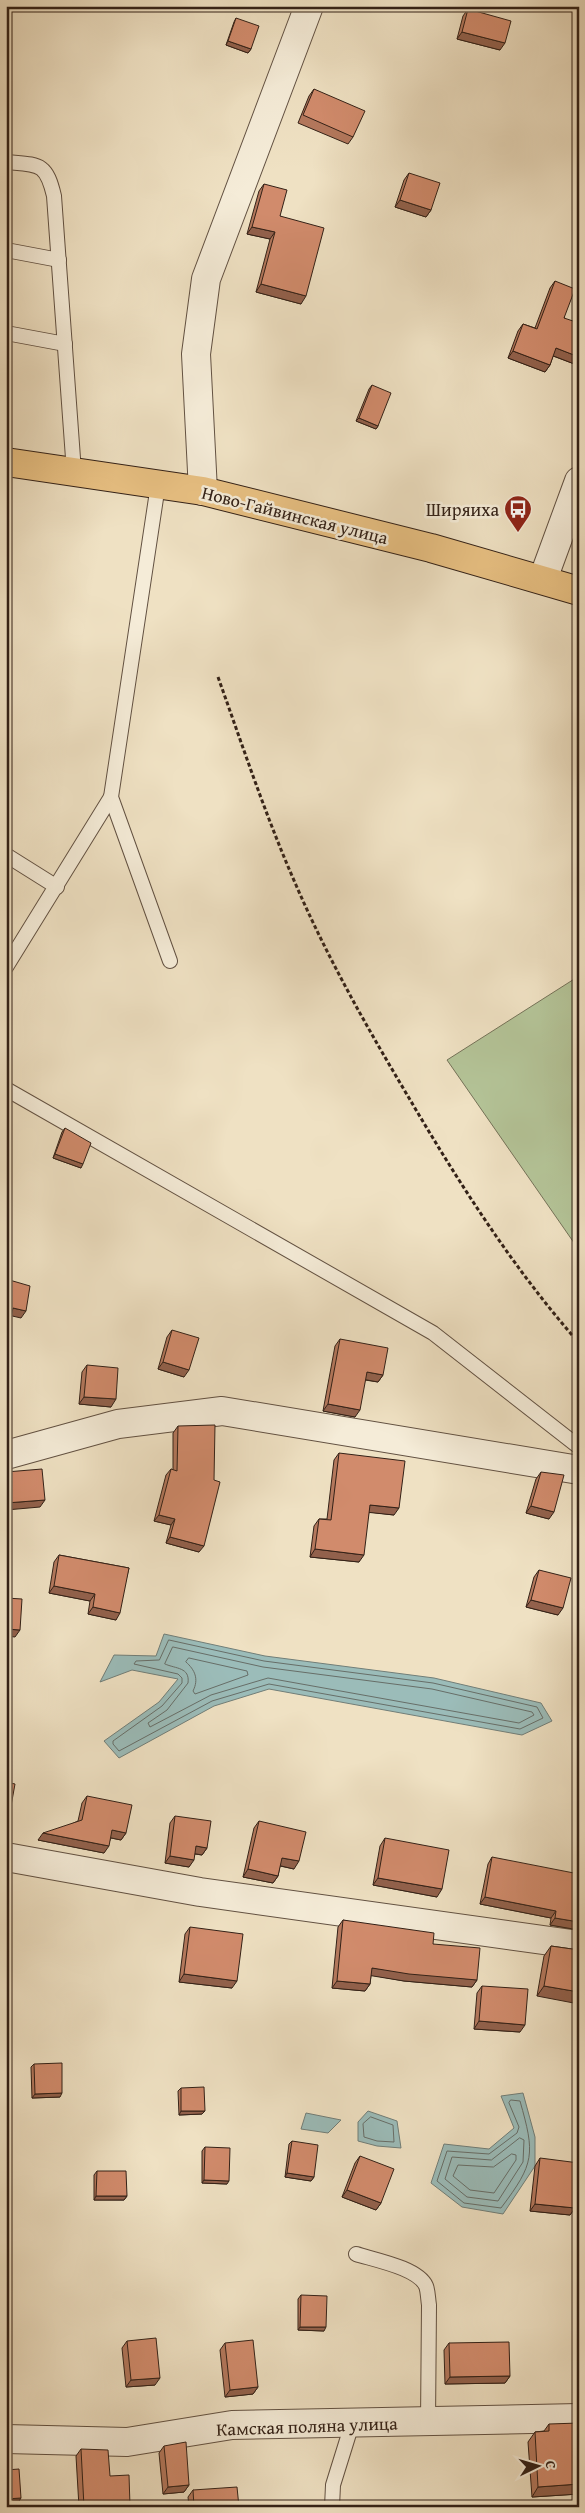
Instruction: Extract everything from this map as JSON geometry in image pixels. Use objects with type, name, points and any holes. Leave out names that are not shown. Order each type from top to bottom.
[{"type":"main road","name":"Ново-Гайвинская улица","points":[[6,462],[203,491],[431,548],[579,590]]},
{"type":"street","points":[[203,491],[196,354],[206,279],[309,6]]},
{"type":"street","points":[[543,579],[579,482]]},
{"type":"street","points":[[6,1455],[118,1424],[222,1411],[579,1470]]},
{"type":"street","points":[[6,1857],[200,1892],[579,1945]]},
{"type":"street","name":"Камская поляна улица","points":[[6,2439],[127,2442],[232,2425],[579,2418]]},
{"type":"lane","points":[[6,162],[40,167],[49,176],[54,196],[74,472]]},
{"type":"lane","points":[[6,250],[59,260]]},
{"type":"lane","points":[[6,333],[65,344]]},
{"type":"lane","points":[[6,967],[111,797],[158,484]]},
{"type":"lane","points":[[111,797],[170,960]]},
{"type":"lane","points":[[6,855],[57,887]]},
{"type":"lane","points":[[6,1089],[432,1333],[579,1446]]},
{"type":"lane","points":[[356,2254],[406,2270],[420,2277],[426,2287],[429,2305],[428,2422]]},
{"type":"lane","points":[[332,2507],[333,2485],[352,2424]]},
{"type":"path","points":[[218,677],[257,788],[296,884],[339,978],[457,1179],[551,1311],[579,1343]]},
{"type":"green space","points":[[579,976],[579,1250],[447,1060]]},
{"type":"water","points":[[164,1634],[265,1656],[434,1678],[541,1703],[552,1721],[522,1735],[269,1689],[214,1706],[119,1758],[104,1741],[159,1702],[178,1679],[132,1670],[100,1682],[114,1655],[156,1656]]},
{"type":"water","points":[[523,2093],[535,2137],[535,2166],[503,2214],[462,2207],[431,2183],[444,2144],[489,2149],[514,2128],[501,2096]]},
{"type":"water","points":[[368,2111],[397,2121],[401,2148],[377,2146],[358,2141],[358,2122]]},
{"type":"water","points":[[306,2113],[341,2120],[328,2133],[301,2129]]},
{"type":"building","points":[[468,9],[511,21],[505,43],[462,32]]},
{"type":"building","points":[[236,18],[259,26],[251,49],[228,41]]},
{"type":"building","points":[[314,89],[365,111],[353,137],[303,115]]},
{"type":"building","points":[[409,173],[440,183],[431,210],[400,200]]},
{"type":"building","points":[[264,184],[287,190],[280,216],[324,228],[306,296],[261,284],[275,232],[252,227]]},
{"type":"building","points":[[555,281],[575,289],[564,318],[579,323],[579,357],[556,348],[550,365],[513,351],[523,324],[537,329]]},
{"type":"building","points":[[372,385],[391,393],[378,426],[359,418]]},
{"type":"building","points":[[65,1128],[91,1143],[83,1164],[55,1154]]},
{"type":"building","points":[[6,1279],[30,1286],[26,1311],[13,1308],[11,1317],[6,1316]]},
{"type":"building","points":[[172,1330],[199,1338],[189,1370],[163,1362]]},
{"type":"building","points":[[340,1339],[388,1348],[383,1375],[367,1372],[360,1410],[328,1404]]},
{"type":"building","points":[[87,1365],[118,1368],[116,1399],[84,1397]]},
{"type":"building","points":[[215,1425],[214,1480],[220,1482],[204,1546],[170,1537],[175,1519],[159,1515],[171,1469],[177,1471],[178,1426]]},
{"type":"building","points":[[339,1453],[405,1461],[399,1508],[370,1505],[364,1555],[315,1549],[319,1519],[331,1520]]},
{"type":"building","points":[[42,1469],[45,1500],[6,1503],[6,1472]]},
{"type":"building","points":[[541,1472],[564,1475],[554,1512],[531,1506]]},
{"type":"building","points":[[59,1555],[129,1568],[120,1613],[93,1607],[95,1594],[54,1586]]},
{"type":"building","points":[[539,1570],[571,1578],[563,1608],[531,1600]]},
{"type":"building","points":[[6,1598],[22,1599],[20,1630],[6,1629]]},
{"type":"building","points":[[6,1782],[15,1784],[9,1817],[6,1816]]},
{"type":"building","points":[[87,1796],[132,1805],[126,1833],[112,1830],[109,1846],[43,1833],[82,1820]]},
{"type":"building","points":[[175,1816],[211,1821],[207,1848],[196,1846],[194,1860],[170,1856]]},
{"type":"building","points":[[259,1821],[306,1832],[299,1861],[282,1858],[278,1876],[248,1869]]},
{"type":"building","points":[[385,1838],[449,1850],[442,1889],[378,1878]]},
{"type":"building","points":[[492,1857],[579,1874],[579,1922],[555,1918],[556,1911],[485,1897]]},
{"type":"building","points":[[343,1920],[434,1933],[433,1944],[480,1948],[477,1980],[409,1974],[372,1968],[370,1984],[337,1981]]},
{"type":"building","points":[[190,1927],[243,1934],[237,1981],[184,1974]]},
{"type":"building","points":[[551,1946],[579,1950],[579,1992],[544,1986]]},
{"type":"building","points":[[482,1986],[528,1989],[525,2025],[479,2021]]},
{"type":"building","points":[[62,2063],[62,2093],[35,2094],[34,2064]]},
{"type":"building","points":[[204,2087],[205,2111],[181,2111],[181,2088]]},
{"type":"building","points":[[292,2141],[318,2145],[314,2177],[287,2173]]},
{"type":"building","points":[[205,2147],[230,2148],[229,2181],[204,2180]]},
{"type":"building","points":[[360,2156],[394,2169],[381,2203],[347,2190]]},
{"type":"building","points":[[540,2158],[579,2163],[575,2208],[535,2204]]},
{"type":"building","points":[[97,2171],[126,2171],[127,2196],[96,2196]]},
{"type":"building","points":[[301,2295],[327,2296],[326,2327],[300,2327]]},
{"type":"building","points":[[156,2338],[160,2378],[131,2380],[127,2341]]},
{"type":"building","points":[[253,2340],[258,2387],[230,2390],[225,2343]]},
{"type":"building","points":[[509,2342],[510,2376],[450,2377],[449,2343]]},
{"type":"building","points":[[579,2423],[579,2484],[538,2487],[535,2432],[549,2431],[549,2424]]},
{"type":"building","points":[[186,2442],[189,2485],[168,2487],[164,2446]]},
{"type":"building","points":[[81,2449],[108,2450],[110,2476],[129,2475],[130,2506],[84,2507]]},
{"type":"building","points":[[19,2469],[21,2498],[6,2499],[6,2470]]},
{"type":"building","points":[[237,2487],[239,2507],[194,2507],[193,2490]]},
{"type":"place","name":"Ширяиха","points":[[518,533]]}]
